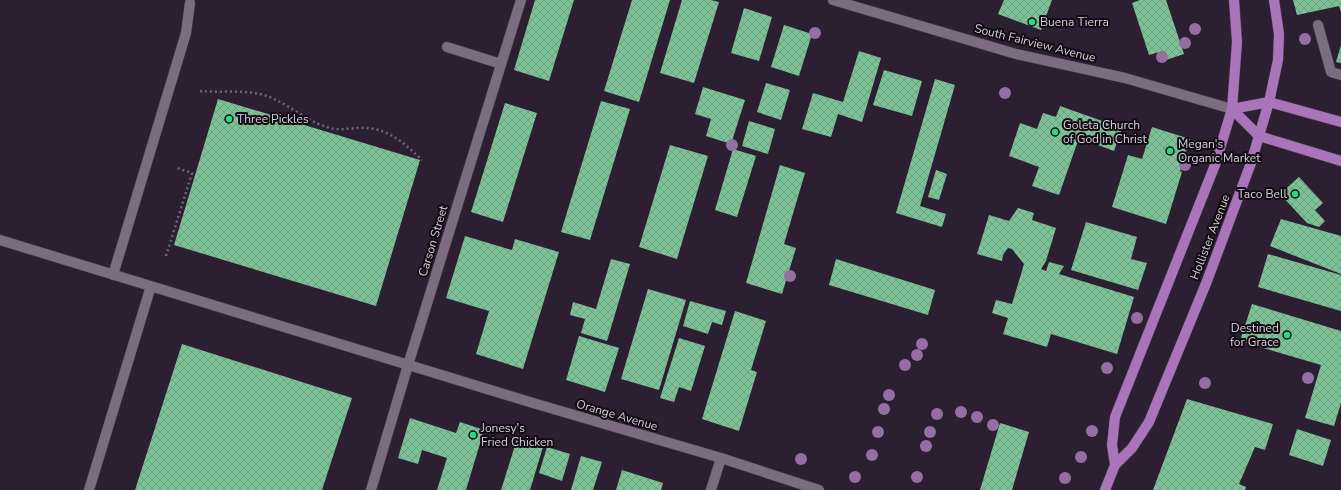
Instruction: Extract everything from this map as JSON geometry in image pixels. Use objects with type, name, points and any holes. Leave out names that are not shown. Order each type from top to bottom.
[{"type":"main road","name":"Hollister Avenue","points":[[1115,465],[1112,445],[1116,417],[1215,166],[1232,109],[1237,42],[1234,0]]},
{"type":"main road","name":"Hollister Avenue","points":[[1105,490],[1115,465],[1132,448],[1149,422],[1207,281],[1251,163],[1269,102],[1278,60],[1279,34],[1274,0]]},
{"type":"main road","name":"South Fairview Avenue","points":[[1232,109],[1269,102],[1341,122]]},
{"type":"main road","name":"South Fairview Avenue","points":[[1232,109],[1259,136],[1341,162]]},
{"type":"street","name":"Carson Street","points":[[371,490],[408,364],[520,0]]},
{"type":"street","name":"South Fairview Avenue","points":[[833,0],[1016,54],[1118,77],[1232,109]]},
{"type":"street","points":[[113,275],[186,33],[190,3]]},
{"type":"street","points":[[1318,25],[1331,72],[1341,75]]},
{"type":"street","points":[[447,47],[501,64]]},
{"type":"street","name":"Orange Avenue","points":[[0,240],[533,403],[721,458],[819,490]]},
{"type":"street","points":[[89,490],[151,286]]},
{"type":"street","points":[[711,490],[721,458]]},
{"type":"path","points":[[200,91],[217,93],[236,92],[265,95],[279,101],[318,123],[335,129],[366,128],[384,132],[402,141],[422,160]]},
{"type":"path","points":[[166,256],[192,173],[177,168]]},
{"type":"building","points":[[535,0],[574,0],[549,81],[514,70]]},
{"type":"building","points":[[632,0],[670,0],[639,102],[604,91]]},
{"type":"building","points":[[682,0],[711,0],[719,2],[694,83],[660,73]]},
{"type":"building","name":"Buena Tierra","points":[[1004,0],[1052,0],[1041,30],[998,14]]},
{"type":"building","points":[[1140,0],[1166,0],[1184,54],[1166,60],[1163,51],[1149,55],[1132,3]]},
{"type":"building","points":[[1293,0],[1341,0],[1341,12],[1339,6],[1297,15]]},
{"type":"building","points":[[744,8],[772,17],[759,61],[731,53]]},
{"type":"building","points":[[784,25],[812,34],[799,76],[771,67]]},
{"type":"building","points":[[1341,45],[1341,63],[1336,62]]},
{"type":"building","points":[[859,51],[881,58],[862,122],[838,114],[831,137],[802,129],[813,93],[843,102]]},
{"type":"building","points":[[884,70],[922,81],[912,116],[873,105]]},
{"type":"building","points":[[935,79],[955,85],[920,206],[946,214],[942,227],[896,213]]},
{"type":"building","points":[[766,83],[790,90],[781,120],[757,112]]},
{"type":"building","points":[[703,87],[745,100],[731,144],[706,136],[711,119],[695,114]]},
{"type":"building","points":[[218,99],[420,160],[376,306],[174,245]]},
{"type":"building","points":[[601,101],[630,109],[590,240],[561,232]]},
{"type":"building","points":[[505,103],[537,113],[503,222],[471,212]]},
{"type":"building","points":[[1060,106],[1122,128],[1114,151],[1079,138],[1059,195],[1032,186],[1039,167],[1009,156],[1020,123],[1037,129],[1043,113],[1056,117]]},
{"type":"building","points":[[749,121],[775,129],[768,154],[742,146]]},
{"type":"building","points":[[1152,127],[1190,139],[1180,171],[1182,172],[1166,224],[1112,207],[1128,155],[1142,159]]},
{"type":"building","points":[[670,145],[708,156],[677,259],[639,247]]},
{"type":"building","points":[[733,149],[756,156],[737,217],[715,210]]},
{"type":"building","points":[[780,165],[805,173],[784,244],[796,248],[782,294],[746,283]]},
{"type":"building","points":[[936,170],[947,174],[939,200],[928,197]]},
{"type":"building","points":[[1299,177],[1323,203],[1315,210],[1325,221],[1319,227],[1307,223],[1280,194]]},
{"type":"building","points":[[1018,208],[1034,213],[1032,220],[1056,228],[1046,261],[1041,269],[1046,271],[1049,262],[1064,266],[1059,274],[1134,297],[1117,354],[1051,334],[1047,347],[1003,334],[1008,318],[992,313],[996,300],[1012,304],[1024,264],[1012,249],[1008,248],[1003,255],[1002,261],[977,254],[989,215],[1009,221]]},
{"type":"building","points":[[1281,219],[1341,236],[1341,274],[1270,246]]},
{"type":"building","points":[[1086,222],[1137,237],[1131,259],[1147,263],[1138,290],[1071,270]]},
{"type":"building","points":[[465,236],[512,250],[515,239],[559,252],[523,369],[476,354],[489,311],[446,298]]},
{"type":"building","points":[[1268,254],[1341,275],[1341,311],[1258,287]]},
{"type":"building","points":[[611,259],[630,264],[607,341],[581,333],[585,319],[570,315],[573,302],[596,309]]},
{"type":"building","points":[[836,259],[935,290],[928,315],[829,285]]},
{"type":"building","points":[[648,289],[686,300],[659,390],[621,379]]},
{"type":"building","points":[[690,301],[726,311],[722,325],[712,322],[708,334],[683,326]]},
{"type":"building","points":[[1252,304],[1341,331],[1341,403],[1334,426],[1305,418],[1321,365],[1240,341]]},
{"type":"building","points":[[735,311],[766,321],[751,370],[757,372],[739,431],[702,419]]},
{"type":"building","points":[[579,336],[619,348],[605,392],[566,380]]},
{"type":"building","points":[[679,338],[705,346],[691,391],[679,387],[674,402],[660,398]]},
{"type":"building","points":[[182,344],[352,398],[322,490],[135,490]]},
{"type":"building","points":[[1187,399],[1273,424],[1265,450],[1255,447],[1239,484],[1246,487],[1245,490],[1153,490]]},
{"type":"building","points":[[410,418],[456,433],[460,422],[484,430],[466,490],[437,490],[447,458],[422,450],[418,464],[398,458]]},
{"type":"building","points":[[1000,423],[1029,432],[1012,490],[980,490]]},
{"type":"building","points":[[1297,429],[1331,440],[1323,466],[1289,455]]},
{"type":"building","points":[[517,439],[543,447],[530,490],[501,490]]},
{"type":"building","points":[[547,447],[570,454],[562,481],[539,473]]},
{"type":"building","points":[[581,456],[602,462],[593,490],[571,490]]},
{"type":"building","points":[[622,470],[663,483],[661,490],[616,490]]},
{"type":"place","name":"Buena Tierra","points":[[1032,22]]},
{"type":"place","name":"Three Pickles","points":[[229,119]]},
{"type":"place","name":"Goleta Church of God in Christ","points":[[1055,132]]},
{"type":"place","name":"Megan's Organic Market","points":[[1170,151]]},
{"type":"place","name":"Taco Bell","points":[[1295,194]]},
{"type":"place","name":"Destined for Grace","points":[[1287,335]]},
{"type":"place","name":"Jonesy's Fried Chicken","points":[[473,435]]}]
